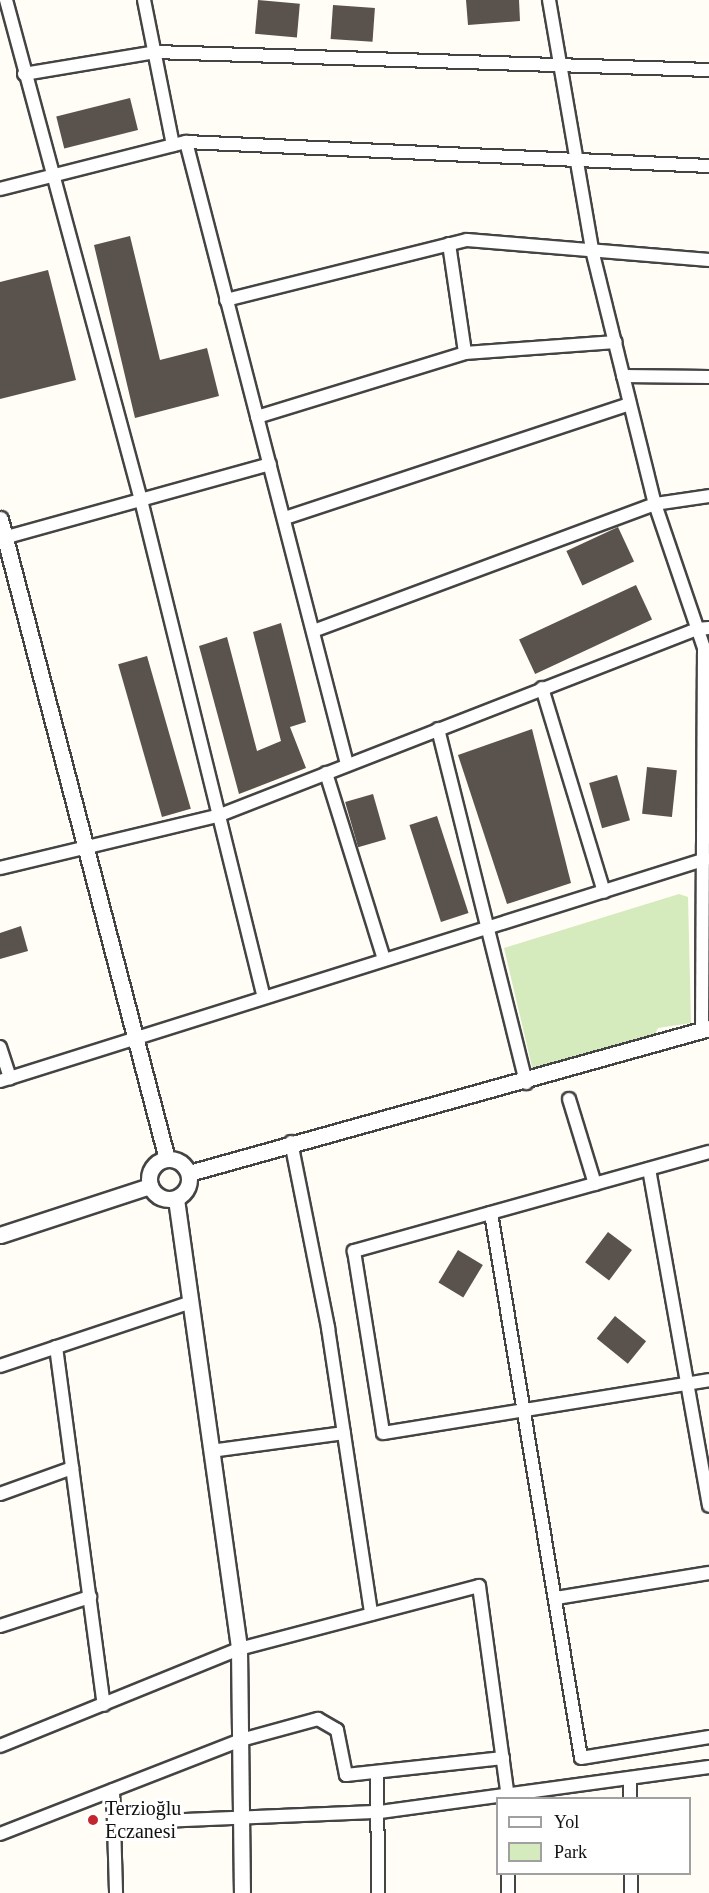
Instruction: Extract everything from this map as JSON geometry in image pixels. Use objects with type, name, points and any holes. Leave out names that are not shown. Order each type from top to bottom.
[{"type":"street","points":[[6,0],[24,74],[54,174],[141,500],[263,994]]},
{"type":"street","points":[[144,0],[173,145]]},
{"type":"street","points":[[189,1173],[291,1142],[526,1083],[706,1029],[703,629],[655,504],[592,250],[556,67],[549,0]]},
{"type":"street","points":[[24,74],[155,52],[556,67],[709,70]]},
{"type":"street","points":[[186,142],[226,300],[316,630],[347,764]]},
{"type":"street","points":[[0,189],[186,142],[709,166]]},
{"type":"street","points":[[226,300],[467,240],[709,260]]},
{"type":"street","points":[[449,244],[465,353]]},
{"type":"street","points":[[258,417],[465,353],[616,342]]},
{"type":"street","points":[[623,376],[709,377]]},
{"type":"street","points":[[285,518],[630,404]]},
{"type":"street","points":[[3,538],[270,464]]},
{"type":"street","points":[[316,630],[655,504],[709,496]]},
{"type":"street","points":[[0,519],[3,538],[167,1159]]},
{"type":"street","points":[[0,868],[85,845],[220,816],[542,688],[703,629]]},
{"type":"street","points":[[542,688],[603,892]]},
{"type":"street","points":[[438,729],[526,1083]]},
{"type":"street","points":[[326,772],[384,959]]},
{"type":"street","points":[[0,1047],[5,1080],[263,994],[489,928],[706,859]]},
{"type":"street","points":[[569,1099],[595,1184]]},
{"type":"street","points":[[291,1142],[344,1433],[371,1614]]},
{"type":"street","points":[[709,1152],[354,1251],[383,1433],[709,1380]]},
{"type":"street","points":[[167,1159],[180,1162],[189,1173],[189,1185],[176,1199],[158,1196],[150,1186],[152,1169],[167,1159]]},
{"type":"street","points":[[650,1169],[709,1506]]},
{"type":"street","points":[[0,1235],[150,1186]]},
{"type":"street","points":[[176,1199],[238,1649],[244,1817],[242,1893]]},
{"type":"street","points":[[491,1213],[581,1758],[709,1737]]},
{"type":"street","points":[[0,1366],[190,1302]]},
{"type":"street","points":[[56,1347],[104,1705]]},
{"type":"street","points":[[211,1451],[344,1433]]},
{"type":"street","points":[[0,1494],[72,1468]]},
{"type":"street","points":[[556,1598],[709,1573]]},
{"type":"street","points":[[0,1746],[238,1649],[478,1586],[508,1797],[709,1767]]},
{"type":"street","points":[[0,1626],[90,1597]]},
{"type":"street","points":[[0,1834],[241,1740],[327,1719],[337,1730],[346,1775],[503,1758]]},
{"type":"street","points":[[377,1772],[380,1812],[378,1893]]},
{"type":"street","points":[[630,1778],[630,1797]]},
{"type":"street","points":[[113,1790],[116,1893]]},
{"type":"street","points":[[114,1823],[380,1812],[496,1798]]},
{"type":"street","points":[[508,1875],[508,1893]]},
{"type":"street","points":[[631,1875],[631,1893]]},
{"type":"green space","points":[[679,894],[688,897],[691,1023],[658,1028],[653,1038],[533,1071],[504,948]]},
{"type":"building","points":[[258,0],[300,4],[297,38],[255,34]]},
{"type":"building","points":[[466,0],[519,0],[520,21],[468,25]]},
{"type":"building","points":[[333,5],[375,8],[373,42],[331,39]]},
{"type":"building","points":[[130,98],[138,130],[64,148],[56,116]]},
{"type":"building","points":[[130,236],[160,360],[207,348],[219,396],[135,418],[94,245]]},
{"type":"building","points":[[48,270],[76,380],[0,399],[0,282]]},
{"type":"building","points":[[618,527],[634,561],[582,586],[566,551]]},
{"type":"building","points":[[636,585],[652,619],[535,674],[519,640]]},
{"type":"building","points":[[281,623],[306,722],[290,727],[306,768],[239,794],[199,646],[227,637],[257,751],[281,741],[253,632]]},
{"type":"building","points":[[147,656],[191,809],[162,817],[118,664]]},
{"type":"building","points":[[532,729],[571,883],[507,904],[458,755]]},
{"type":"building","points":[[647,767],[677,770],[672,817],[642,814]]},
{"type":"building","points":[[617,775],[630,820],[602,828],[589,783]]},
{"type":"building","points":[[373,794],[386,839],[358,847],[345,802]]},
{"type":"building","points":[[437,816],[469,913],[441,922],[409,825]]},
{"type":"building","points":[[21,926],[28,951],[0,959],[0,933]]},
{"type":"building","points":[[608,1232],[632,1250],[609,1280],[585,1262]]},
{"type":"building","points":[[458,1250],[483,1265],[463,1298],[438,1283]]},
{"type":"building","points":[[615,1316],[646,1341],[628,1364],[597,1339]]},
{"type":"place","name":"Terzioğlu Eczanesi","points":[[93,1820]]}]
